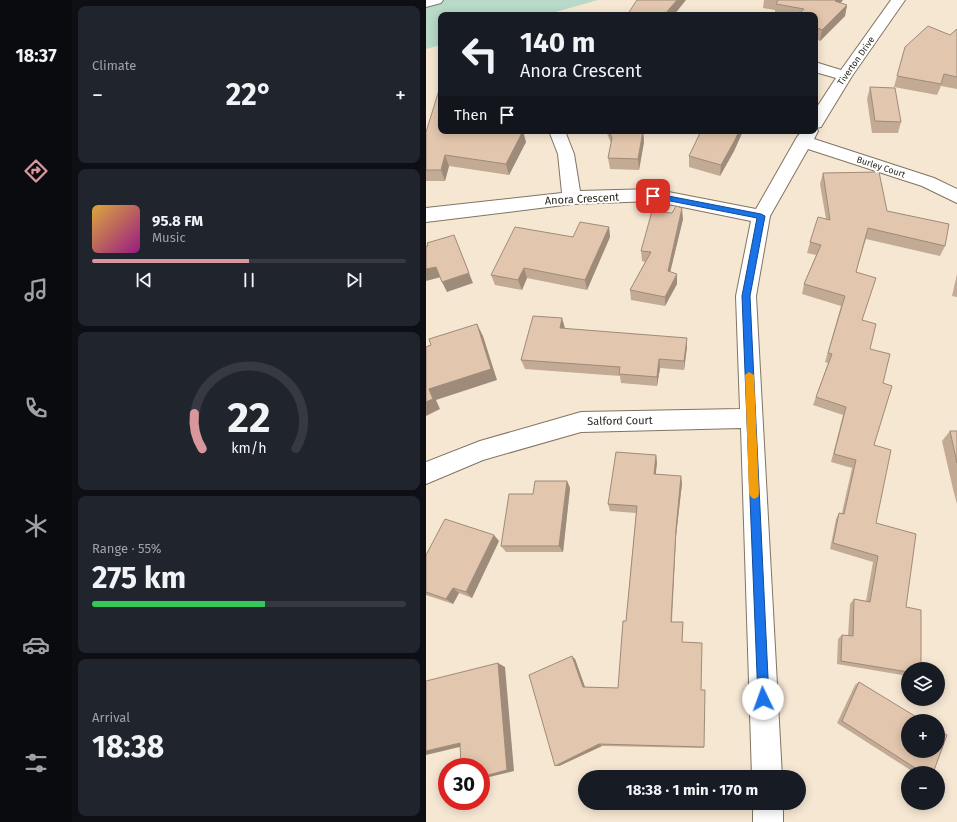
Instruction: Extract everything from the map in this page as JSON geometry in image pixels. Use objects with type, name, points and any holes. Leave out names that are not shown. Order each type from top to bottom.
[{"type":"main road","points":[[426,3],[436,0]]},
{"type":"main road","name":"Tiverton Drive","points":[[818,119],[845,76],[898,0]]},
{"type":"main road","points":[[818,68],[845,76]]},
{"type":"main road","points":[[558,134],[566,154],[572,198]]},
{"type":"main road","name":"Tiverton Drive","points":[[767,770],[746,296],[761,216],[809,134]]},
{"type":"main road","name":"Burley Court","points":[[815,134],[928,182],[957,197]]},
{"type":"main road","name":"Anora Crescent","points":[[426,215],[572,198],[653,196],[761,216]]},
{"type":"main road","name":"Salford Court","points":[[426,473],[480,451],[581,422],[751,418]]},
{"type":"main road","points":[[768,810],[768,822]]},
{"type":"green space","points":[[426,0],[598,0],[556,12],[438,12],[438,46],[426,49]]},
{"type":"building","points":[[637,0],[677,0],[667,12],[629,12]]},
{"type":"building","points":[[778,0],[836,0],[835,1],[847,5],[822,30],[818,28],[818,12],[801,12],[804,9],[776,4]]},
{"type":"building","points":[[928,26],[950,35],[957,29],[957,77],[944,74],[941,84],[897,76],[905,47]]},
{"type":"building","points":[[870,87],[895,88],[901,122],[875,121]]},
{"type":"building","points":[[438,93],[438,134],[521,134],[506,164],[445,155],[441,170],[426,170],[426,132]]},
{"type":"building","points":[[610,134],[642,134],[638,159],[608,158],[612,138]]},
{"type":"building","points":[[700,134],[738,134],[721,165],[689,156]]},
{"type":"building","points":[[879,172],[887,211],[949,224],[945,246],[868,228],[856,272],[876,278],[862,320],[876,324],[870,349],[890,354],[883,383],[892,386],[874,445],[891,450],[876,523],[916,534],[906,607],[921,610],[921,662],[901,662],[901,671],[841,661],[842,635],[853,636],[854,599],[870,602],[878,556],[833,543],[839,513],[844,514],[856,460],[834,454],[846,407],[816,397],[832,354],[828,353],[845,296],[804,284],[821,245],[810,242],[818,217],[830,220],[823,173]]},
{"type":"building","points":[[676,206],[682,208],[668,271],[677,274],[665,297],[630,290],[651,252],[641,251],[652,211],[672,213]]},
{"type":"building","points":[[580,222],[609,227],[585,280],[524,268],[518,280],[491,275],[515,227],[573,237]]},
{"type":"building","points":[[454,235],[469,273],[442,282],[436,267],[426,269],[426,246],[428,246],[427,243]]},
{"type":"building","points":[[533,316],[562,318],[560,328],[687,338],[684,361],[659,359],[657,377],[619,374],[620,367],[521,360]]},
{"type":"building","points":[[477,324],[491,369],[429,389],[433,399],[426,402],[426,347],[431,345],[429,339]]},
{"type":"building","points":[[950,431],[957,431],[957,463]]},
{"type":"building","points":[[616,452],[656,455],[654,474],[681,476],[676,529],[671,622],[683,622],[682,642],[702,643],[701,690],[705,690],[704,747],[599,744],[555,766],[529,675],[572,656],[583,687],[618,688],[623,621],[626,621],[637,506],[608,504]]},
{"type":"building","points":[[535,481],[567,481],[559,546],[501,546],[509,494],[533,494]]},
{"type":"building","points":[[445,519],[494,535],[466,592],[453,588],[446,599],[426,592],[426,555]]},
{"type":"building","points":[[498,663],[507,770],[490,775],[490,758],[461,758],[460,743],[426,751],[426,681]]},
{"type":"building","points":[[859,682],[912,714],[901,714],[901,758],[939,758],[936,766],[912,766],[842,721]]},
{"type":"slow traffic","points":[[749,375],[754,494]]},
{"type":"route","points":[[653,196],[761,216],[746,296],[763,699]]}]
